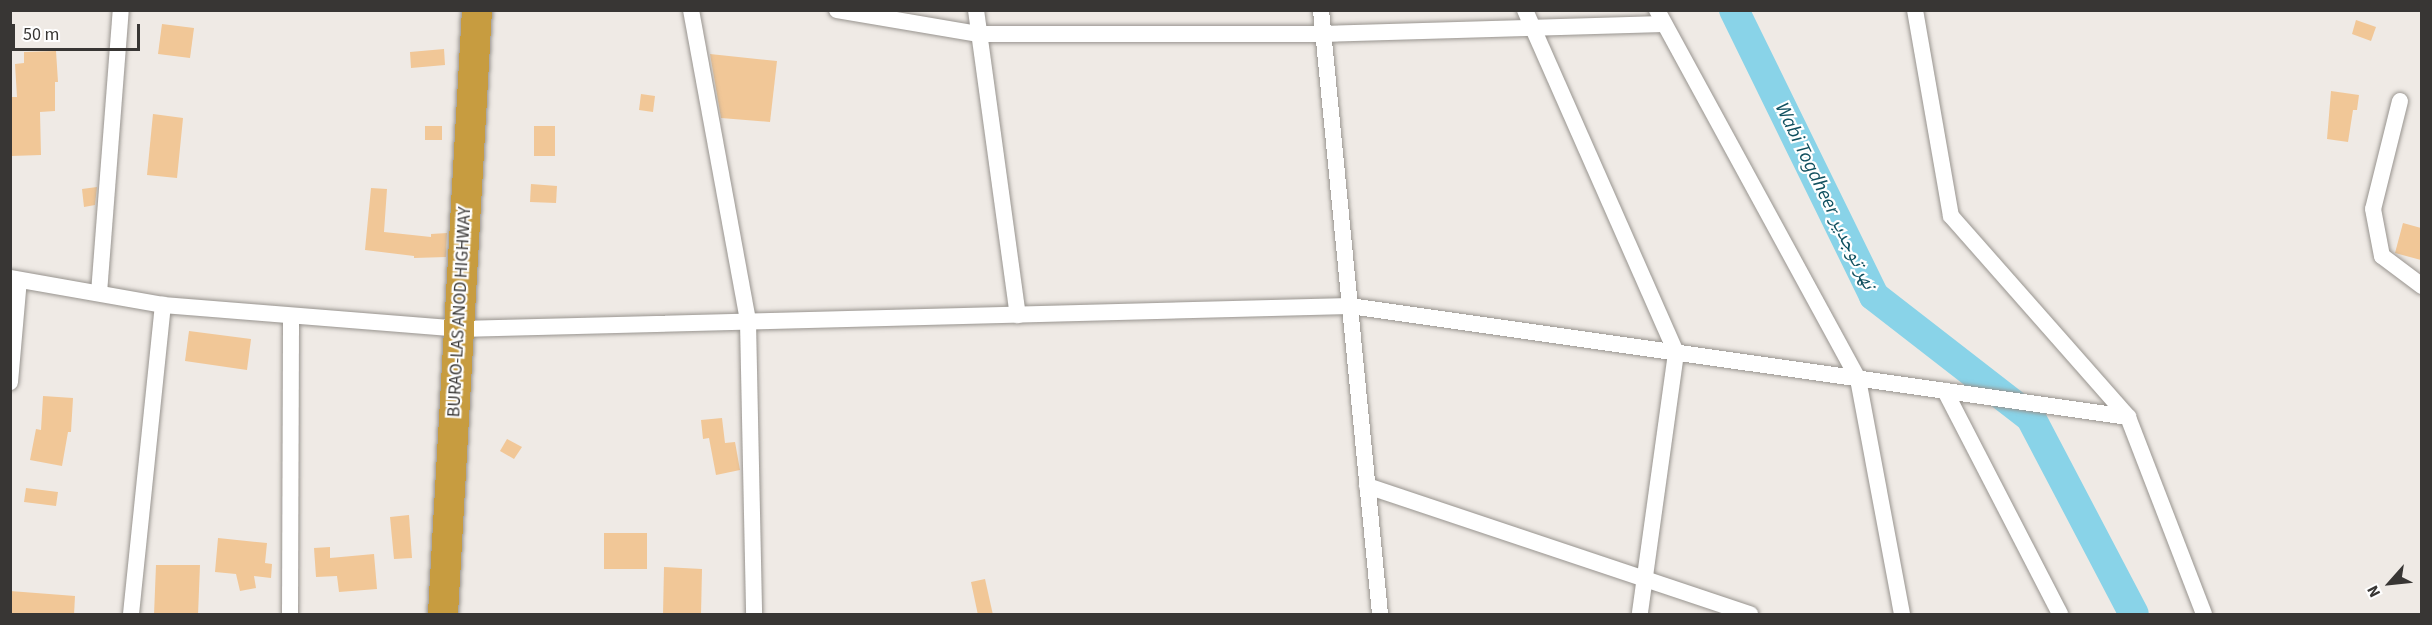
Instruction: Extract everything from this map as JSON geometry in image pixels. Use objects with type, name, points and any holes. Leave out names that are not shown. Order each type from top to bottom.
[{"type":"highway","name":"BURAO-LAS ANOD HIGHWAY","points":[[444,615],[477,10]]},
{"type":"street","points":[[99,293],[121,10]]},
{"type":"street","points":[[691,10],[748,322],[754,615]]},
{"type":"street","points":[[837,10],[979,34],[1323,34],[1533,28],[1661,17],[1858,379],[1902,615]]},
{"type":"street","points":[[976,10],[1018,315]]},
{"type":"street","points":[[1320,10],[1380,615]]},
{"type":"street","points":[[1525,10],[1676,353],[1640,615]]},
{"type":"street","points":[[1915,10],[1951,216],[2128,417],[2204,615]]},
{"type":"street","points":[[2400,101],[2373,209],[2382,255],[2421,286]]},
{"type":"street","points":[[10,382],[15,279],[163,305],[459,329],[1350,306],[2128,417]]},
{"type":"street","points":[[131,615],[163,305]]},
{"type":"street","points":[[290,615],[291,317]]},
{"type":"street","points":[[1945,391],[2060,615]]},
{"type":"street","points":[[1367,486],[1750,615]]},
{"type":"building","points":[[2356,20],[2376,27],[2371,41],[2352,34]]},
{"type":"building","points":[[162,24],[194,28],[190,58],[158,54]]},
{"type":"building","points":[[444,49],[445,65],[411,68],[410,52]]},
{"type":"building","points":[[56,51],[58,82],[55,82],[55,111],[40,112],[41,155],[11,156],[10,97],[17,97],[15,64],[24,63],[24,52]]},
{"type":"building","points":[[710,54],[777,61],[770,122],[721,118]]},
{"type":"building","points":[[2331,91],[2359,95],[2357,110],[2353,110],[2348,142],[2327,139]]},
{"type":"building","points":[[641,94],[655,96],[653,112],[639,110]]},
{"type":"building","points":[[153,114],[183,118],[177,178],[147,175]]},
{"type":"building","points":[[425,126],[442,126],[442,140],[425,140]]},
{"type":"building","points":[[534,126],[555,126],[555,156],[534,156]]},
{"type":"building","points":[[531,184],[557,186],[556,203],[530,202]]},
{"type":"building","points":[[97,187],[95,205],[84,207],[82,189]]},
{"type":"building","points":[[371,188],[387,189],[384,232],[431,237],[431,234],[447,233],[446,257],[414,258],[414,256],[365,250]]},
{"type":"building","points":[[2403,223],[2421,228],[2421,260],[2395,253]]},
{"type":"building","points":[[189,331],[251,339],[247,370],[185,361]]},
{"type":"building","points":[[43,396],[73,398],[71,432],[68,432],[62,466],[30,460],[36,429],[41,430]]},
{"type":"building","points":[[722,418],[725,443],[735,442],[740,470],[716,475],[709,438],[703,439],[701,420]]},
{"type":"building","points":[[507,439],[522,447],[514,459],[500,451]]},
{"type":"building","points":[[26,488],[58,492],[56,506],[24,502]]},
{"type":"building","points":[[409,515],[412,558],[394,559],[390,517]]},
{"type":"building","points":[[604,533],[647,533],[647,569],[604,569]]},
{"type":"building","points":[[218,538],[267,543],[265,563],[272,564],[271,578],[254,576],[256,588],[240,591],[236,574],[215,572]]},
{"type":"building","points":[[330,547],[330,558],[374,554],[377,589],[339,592],[337,576],[316,577],[314,548]]},
{"type":"building","points":[[156,565],[200,565],[198,615],[154,615]]},
{"type":"building","points":[[664,567],[702,569],[701,615],[663,615]]},
{"type":"building","points":[[985,579],[993,615],[978,615],[971,582]]},
{"type":"building","points":[[10,591],[75,596],[74,615],[10,615]]},
{"type":"waterway","name":"Wabi Togdheer نهر توجدير","points":[[1734,10],[1874,296],[2031,418],[2134,614]]}]
